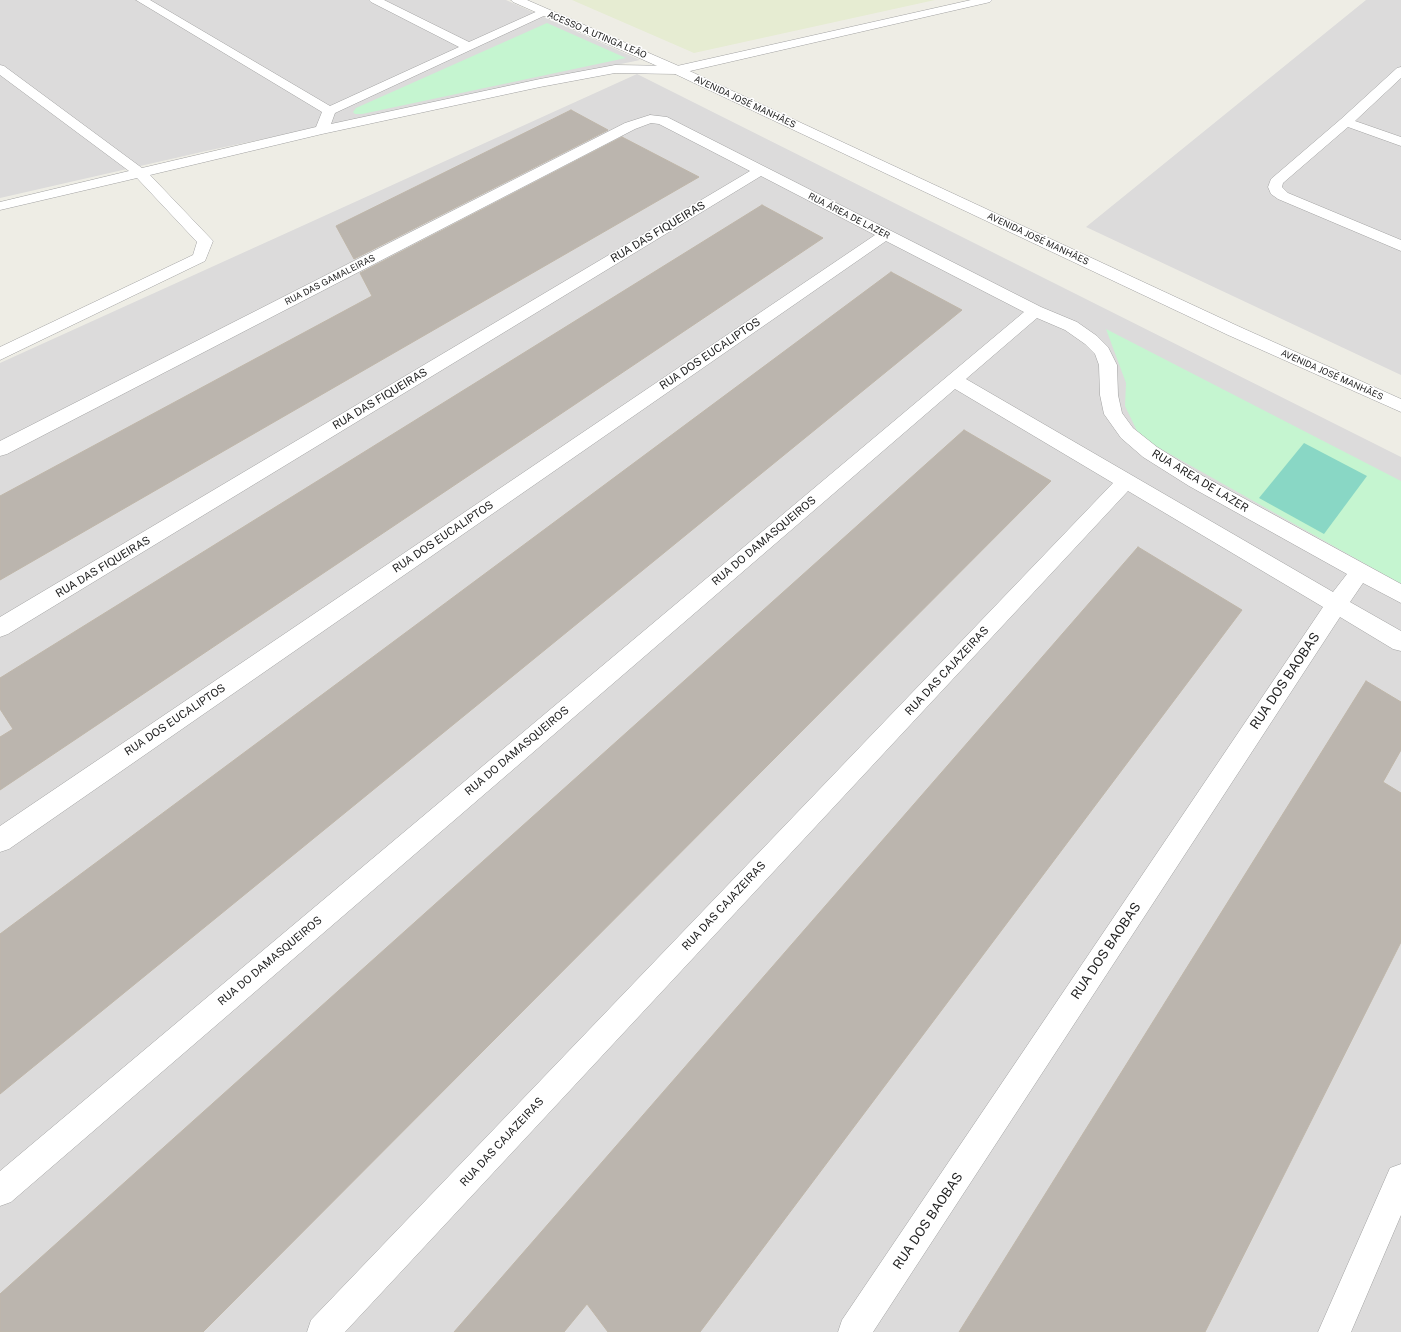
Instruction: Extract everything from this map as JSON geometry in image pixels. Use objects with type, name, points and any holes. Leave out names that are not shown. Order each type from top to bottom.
[{"type":"street","points":[[142,0],[329,112]]},
{"type":"street","points":[[375,0],[469,47]]},
{"type":"street","name":"ACESSO A UTINGA LEÃO","points":[[517,0],[677,70]]},
{"type":"street","points":[[0,206],[141,174],[322,130],[586,73],[615,69],[677,70],[986,0]]},
{"type":"street","points":[[322,130],[329,112],[544,12]]},
{"type":"street","points":[[0,69],[141,174],[205,241],[200,258],[0,354]]},
{"type":"street","name":"AVENIDA JOSÉ MANHÃES","points":[[677,70],[1234,331],[1401,406]]},
{"type":"street","points":[[1401,71],[1346,122],[1276,182],[1275,187],[1276,191],[1283,196],[1401,246]]},
{"type":"street","name":"RUA DAS GAMALEIRAS","points":[[0,450],[630,126],[650,119],[662,120]]},
{"type":"street","name":"RUA ÁREA DE LAZER","points":[[662,120],[1035,311]]},
{"type":"street","points":[[1346,122],[1401,142]]},
{"type":"street","name":"RUA DAS FIQUEIRAS","points":[[0,628],[760,171]]},
{"type":"street","name":"RUA DOS EUCALIPTOS","points":[[0,840],[885,234]]},
{"type":"street","name":"RUA DO DAMASQUEIROS","points":[[0,1191],[1035,311]]},
{"type":"street","name":"RUA AREA DE LAZER","points":[[1035,311],[1071,326],[1092,340],[1102,351],[1108,366],[1109,395],[1113,414],[1126,433],[1150,452],[1196,481],[1401,594]]},
{"type":"street","points":[[953,380],[1401,642]]},
{"type":"street","name":"RUA DAS CAJAZEIRAS","points":[[323,1332],[1126,481]]},
{"type":"street","name":"RUA DOS BAOBAS","points":[[854,1332],[1360,571]]},
{"type":"street","points":[[1334,1332],[1401,1179]]},
{"type":"shaded area","points":[[0,0],[506,0],[640,60],[206,151],[0,198]]},
{"type":"shaded area","points":[[1366,0],[1401,0],[1401,375],[1086,227]]},
{"type":"shaded area","points":[[637,74],[1401,457],[1401,1332],[0,1332],[0,363]]},
{"type":"shaded area","points":[[1304,443],[1367,476],[1324,534],[1259,498]]},
{"type":"green space","points":[[572,0],[935,0],[694,53]]},
{"type":"green space","points":[[547,23],[626,58],[362,114],[355,114],[353,112],[356,108]]},
{"type":"green space","points":[[1106,329],[1401,481],[1401,584],[1154,445],[1137,431],[1125,406],[1126,383]]},
{"type":"building","points":[[571,110],[608,130],[354,259],[336,226]]},
{"type":"building","points":[[622,137],[699,177],[0,580],[0,496],[372,296],[360,273]]},
{"type":"building","points":[[762,205],[823,238],[0,790],[0,737],[13,729],[0,709],[0,678]]},
{"type":"building","points":[[891,272],[962,310],[0,1094],[0,934]]},
{"type":"building","points":[[964,430],[1051,481],[203,1332],[0,1332],[0,1294]]},
{"type":"building","points":[[1138,547],[1242,610],[700,1332],[608,1332],[587,1304],[564,1332],[454,1332]]},
{"type":"building","points":[[1366,681],[1401,702],[1401,750],[1383,782],[1401,793],[1401,942],[1205,1332],[959,1332]]}]
